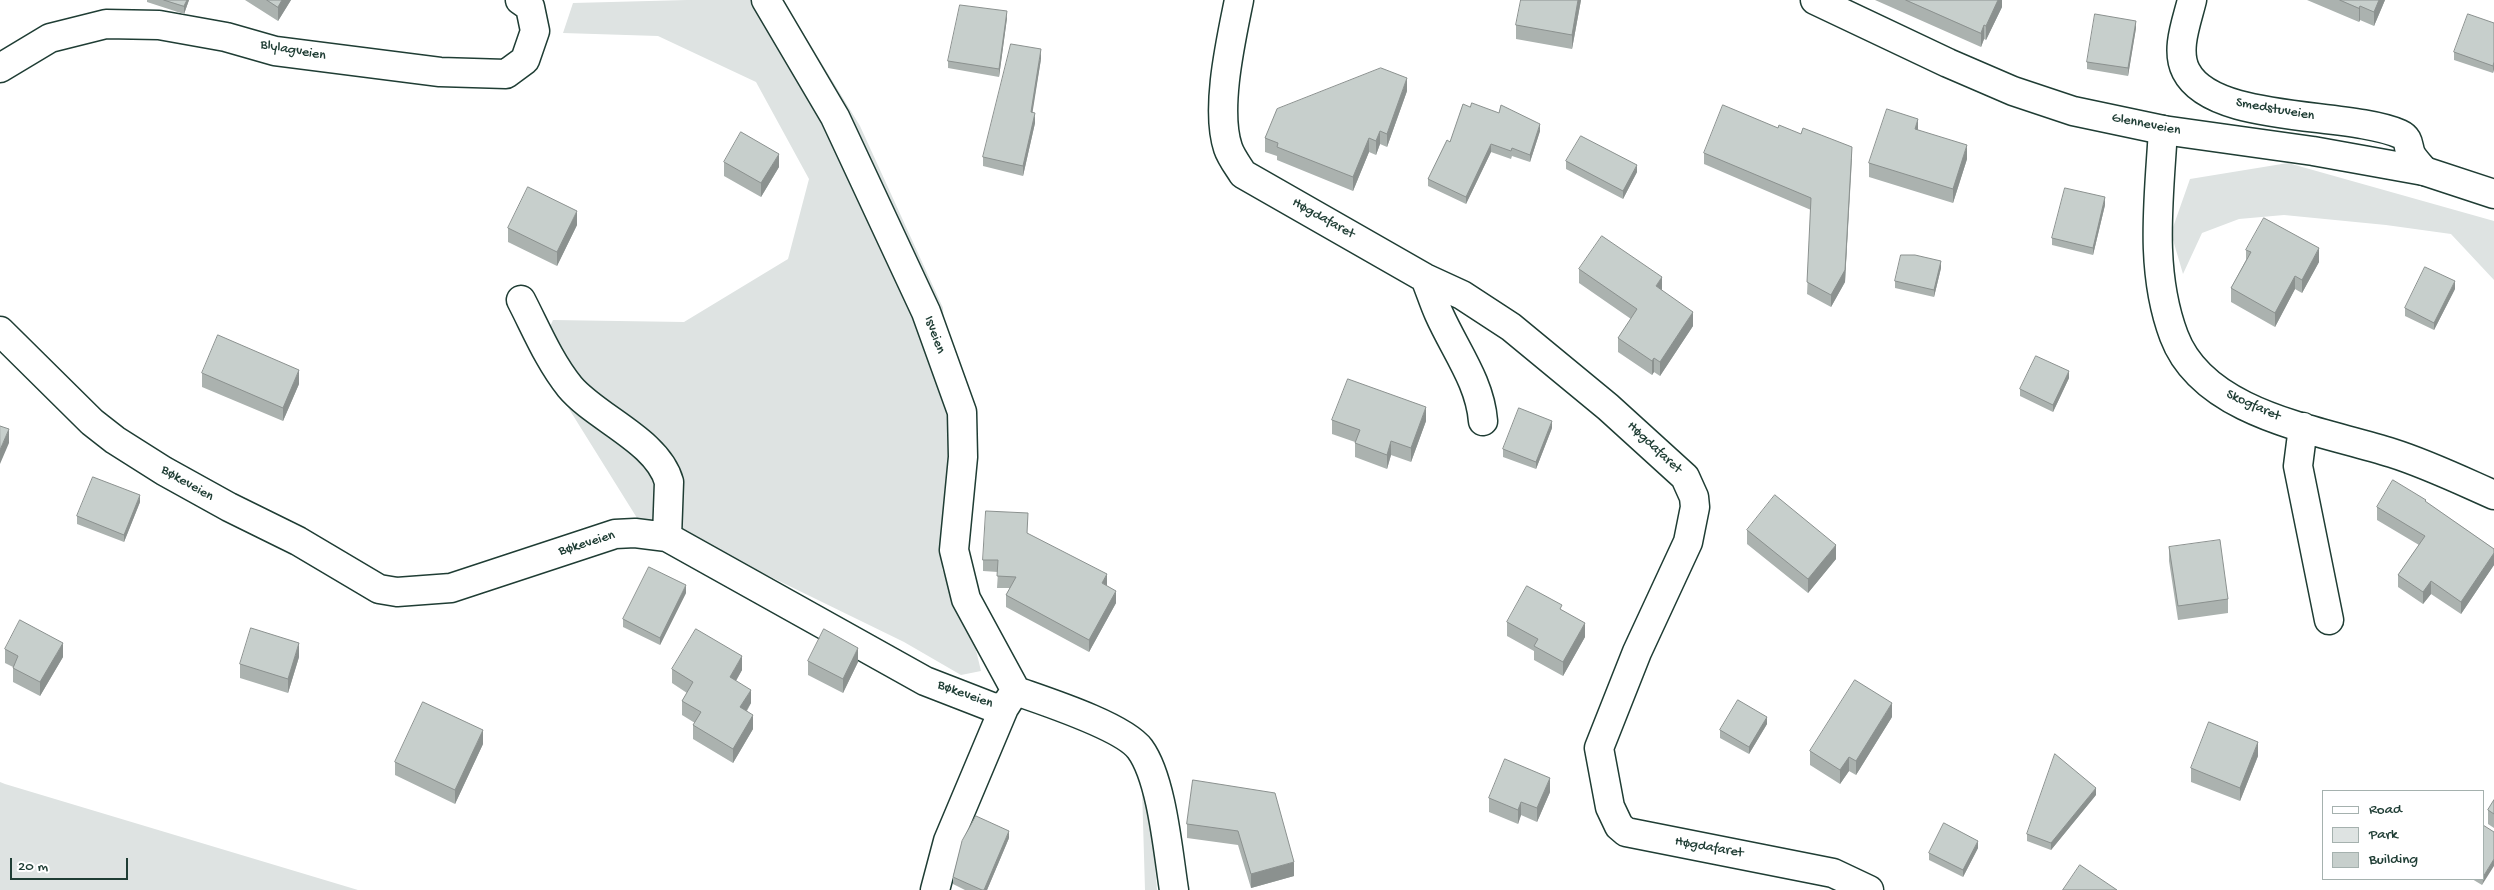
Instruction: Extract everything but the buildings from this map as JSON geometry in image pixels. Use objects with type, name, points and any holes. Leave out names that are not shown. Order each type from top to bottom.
[{"type":"street","name":"Blylagveien","points":[[0,68],[50,38],[106,24],[159,25],[226,37],[275,51],[440,72],[506,74],[525,60],[536,31],[530,7],[520,0]]},
{"type":"street","name":"Isveien","points":[[766,0],[835,117],[926,312],[962,412],[963,457],[954,550],[966,598],[1010,700]]},
{"type":"street","name":"Høgdafaret","points":[[1239,0],[1232,37],[1222,115],[1228,148],[1243,174],[1425,278],[1462,295],[1511,327],[1608,406],[1685,477],[1694,497],[1693,524],[1688,542],[1637,652],[1599,748],[1610,807],[1619,826],[1626,832],[1833,873],[1869,890]]},
{"type":"street","name":"Glenneveien","points":[[1815,0],[1948,63],[2013,91],[2073,111],[2162,130],[2313,151],[2424,171],[2494,194]]},
{"type":"street","name":"Smedstuveien","points":[[2192,0],[2183,35],[2182,55],[2186,70],[2198,86],[2215,97],[2235,105],[2357,124],[2401,135],[2408,141],[2411,155],[2424,171]]},
{"type":"street","name":"Skogfaret","points":[[2162,130],[2156,213],[2159,258],[2166,308],[2174,336],[2192,367],[2204,380],[2224,395],[2256,410],[2303,427],[2393,453],[2494,494]]},
{"type":"street","points":[[1425,278],[1439,314],[1474,386],[1482,407],[1483,421]]},
{"type":"street","points":[[521,300],[546,349],[570,386],[652,453],[667,474],[669,482],[667,537]]},
{"type":"street","name":"Bøkeveien","points":[[0,331],[92,422],[115,440],[164,471],[229,507],[298,541],[379,589],[398,592],[451,588],[615,534],[636,533],[667,537],[925,680],[992,707],[1010,700],[1065,708],[1112,728],[1140,748],[1154,777],[1174,890]]},
{"type":"street","points":[[2303,427],[2298,466],[2329,620]]},
{"type":"street","points":[[935,890],[948,841],[1010,700]]},
{"type":"green space","points":[[783,0],[860,126],[943,308],[950,439],[942,569],[974,642],[981,671],[961,675],[904,642],[693,539],[637,518],[536,356],[553,320],[684,322],[788,259],[809,179],[756,82],[658,36],[563,33],[573,3]]},
{"type":"green space","points":[[2288,163],[2494,221],[2494,280],[2451,234],[2386,225],[2284,215],[2239,219],[2202,233],[2183,274],[2171,233],[2190,179]]},
{"type":"green space","points":[[0,782],[5,784],[358,890],[0,890]]},
{"type":"green space","points":[[1142,788],[1150,804],[1157,890],[1145,890]]}]
